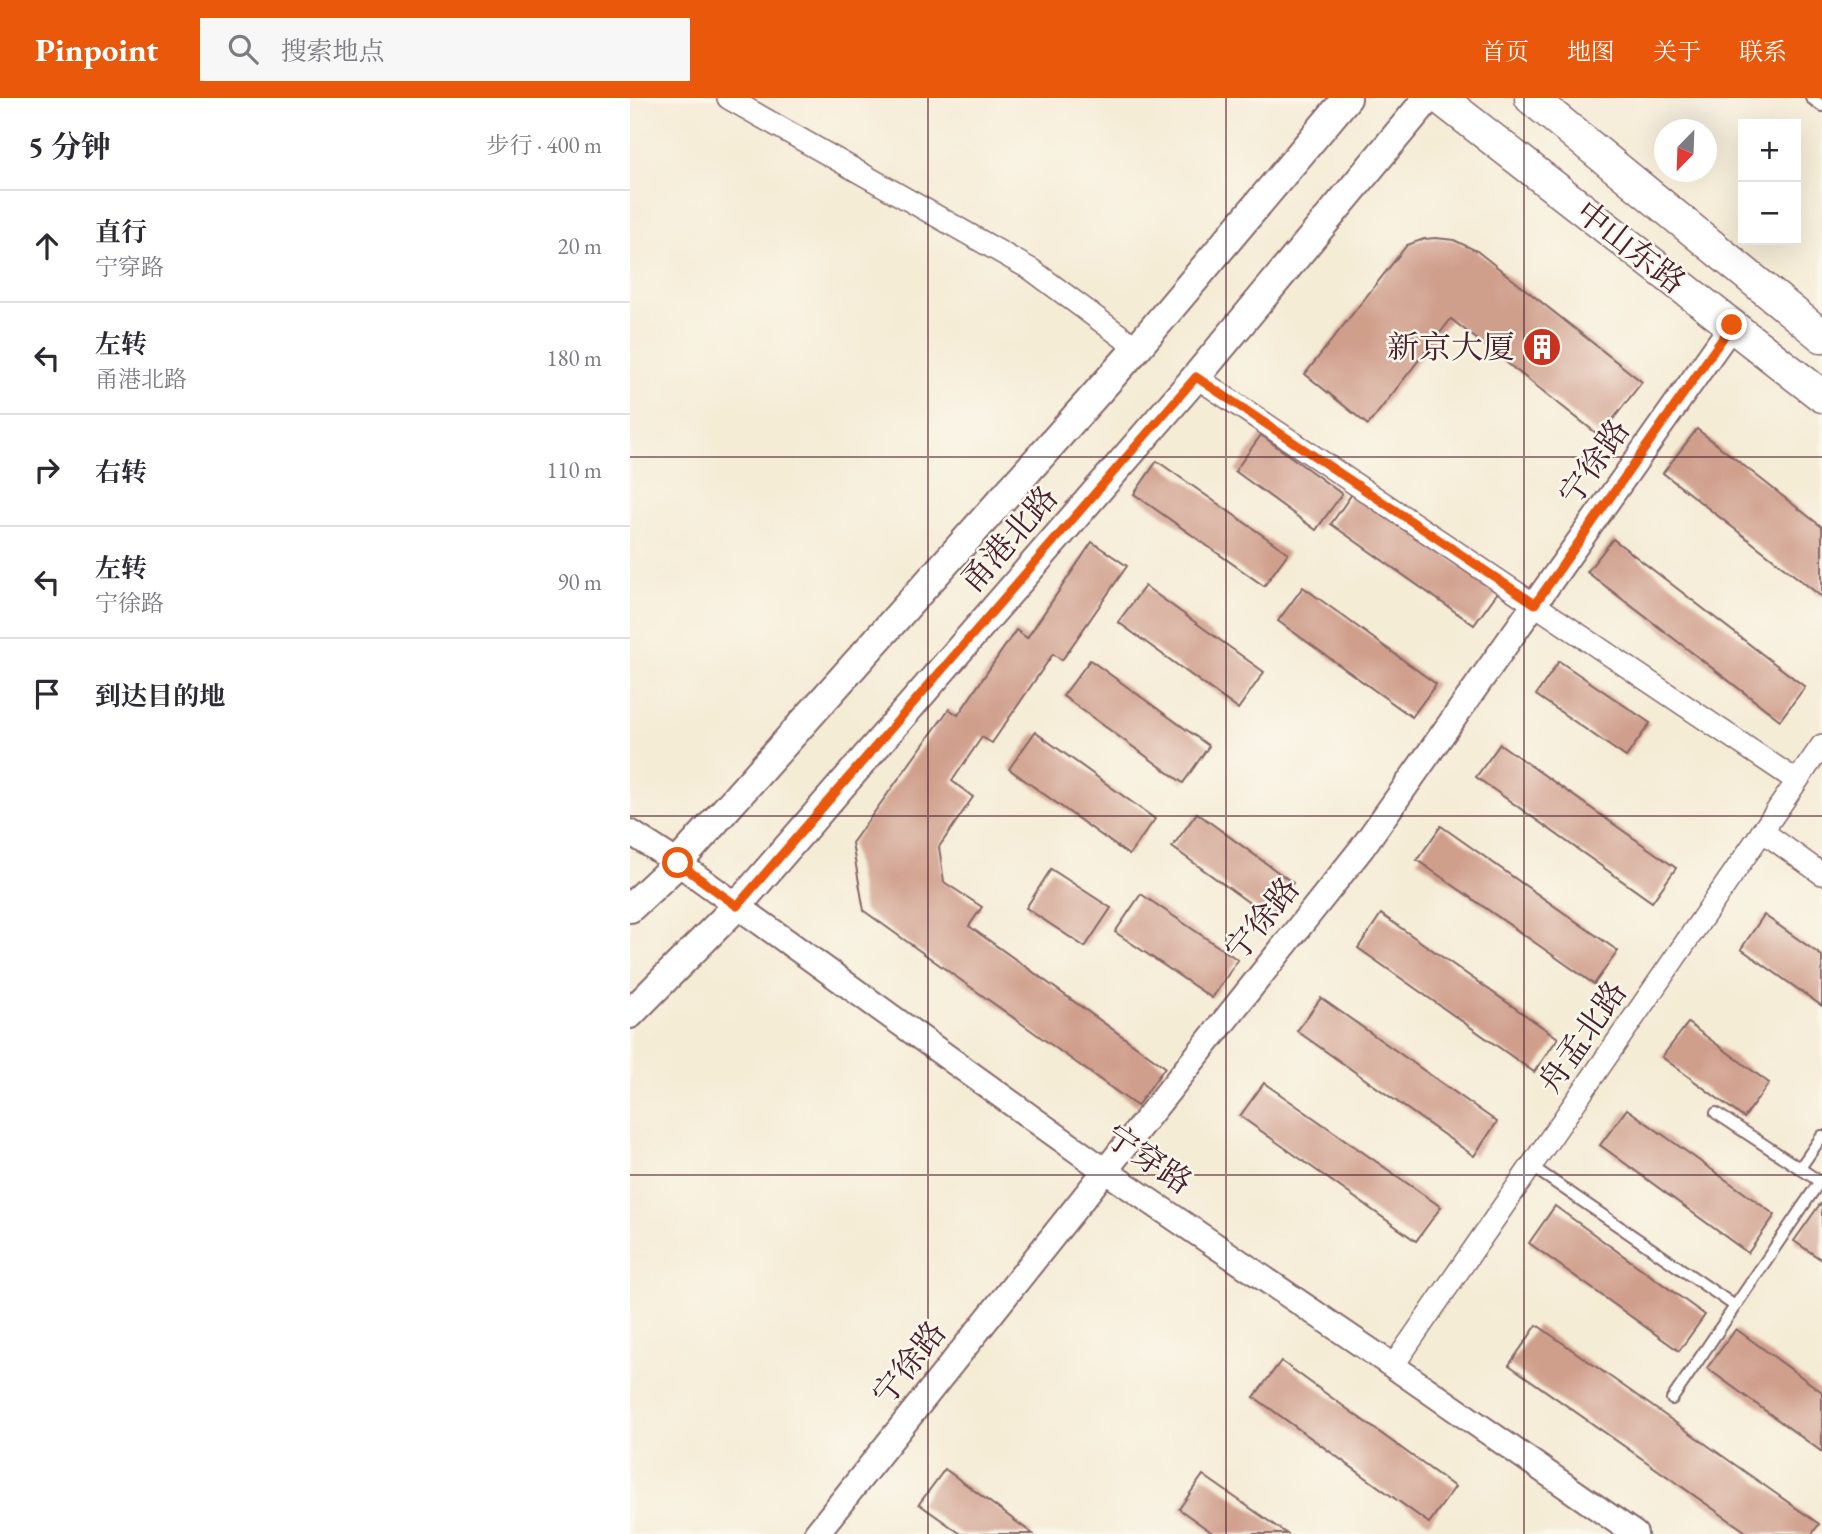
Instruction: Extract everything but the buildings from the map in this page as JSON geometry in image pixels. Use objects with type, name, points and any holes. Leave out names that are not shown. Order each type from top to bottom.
[{"type":"main road","name":"甬港北路","points":[[630,908],[678,863],[1137,348],[1347,98]]},
{"type":"main road","name":"甬港北路","points":[[630,1014],[737,906],[1196,377],[1428,98]]},
{"type":"main road","name":"中山东路","points":[[1440,98],[1822,396]]},
{"type":"main road","name":"中山东路","points":[[1531,98],[1822,336]]},
{"type":"street","points":[[728,98],[1032,270],[1137,348]]},
{"type":"street","name":"宁徐路","points":[[816,1534],[1362,848],[1732,325]]},
{"type":"street","points":[[1196,377],[1797,780]]},
{"type":"street","name":"舟孟北路","points":[[1394,1366],[1822,745]]},
{"type":"street","points":[[1762,831],[1822,874]]},
{"type":"street","name":"宁穿路","points":[[630,832],[678,863],[1104,1170],[1394,1366],[1635,1534]]},
{"type":"lane","points":[[1811,98],[1822,106]]},
{"type":"lane","points":[[1672,1399],[1821,1182],[1716,1113]]},
{"type":"lane","points":[[1800,1168],[1822,1136]]},
{"type":"lane","points":[[1531,1166],[1735,1306]]},
{"type":"place","name":"新京大厦","points":[[1542,347]]},
{"type":"route","points":[[678,863],[737,906],[1196,377],[1535,604],[1732,325]]}]
